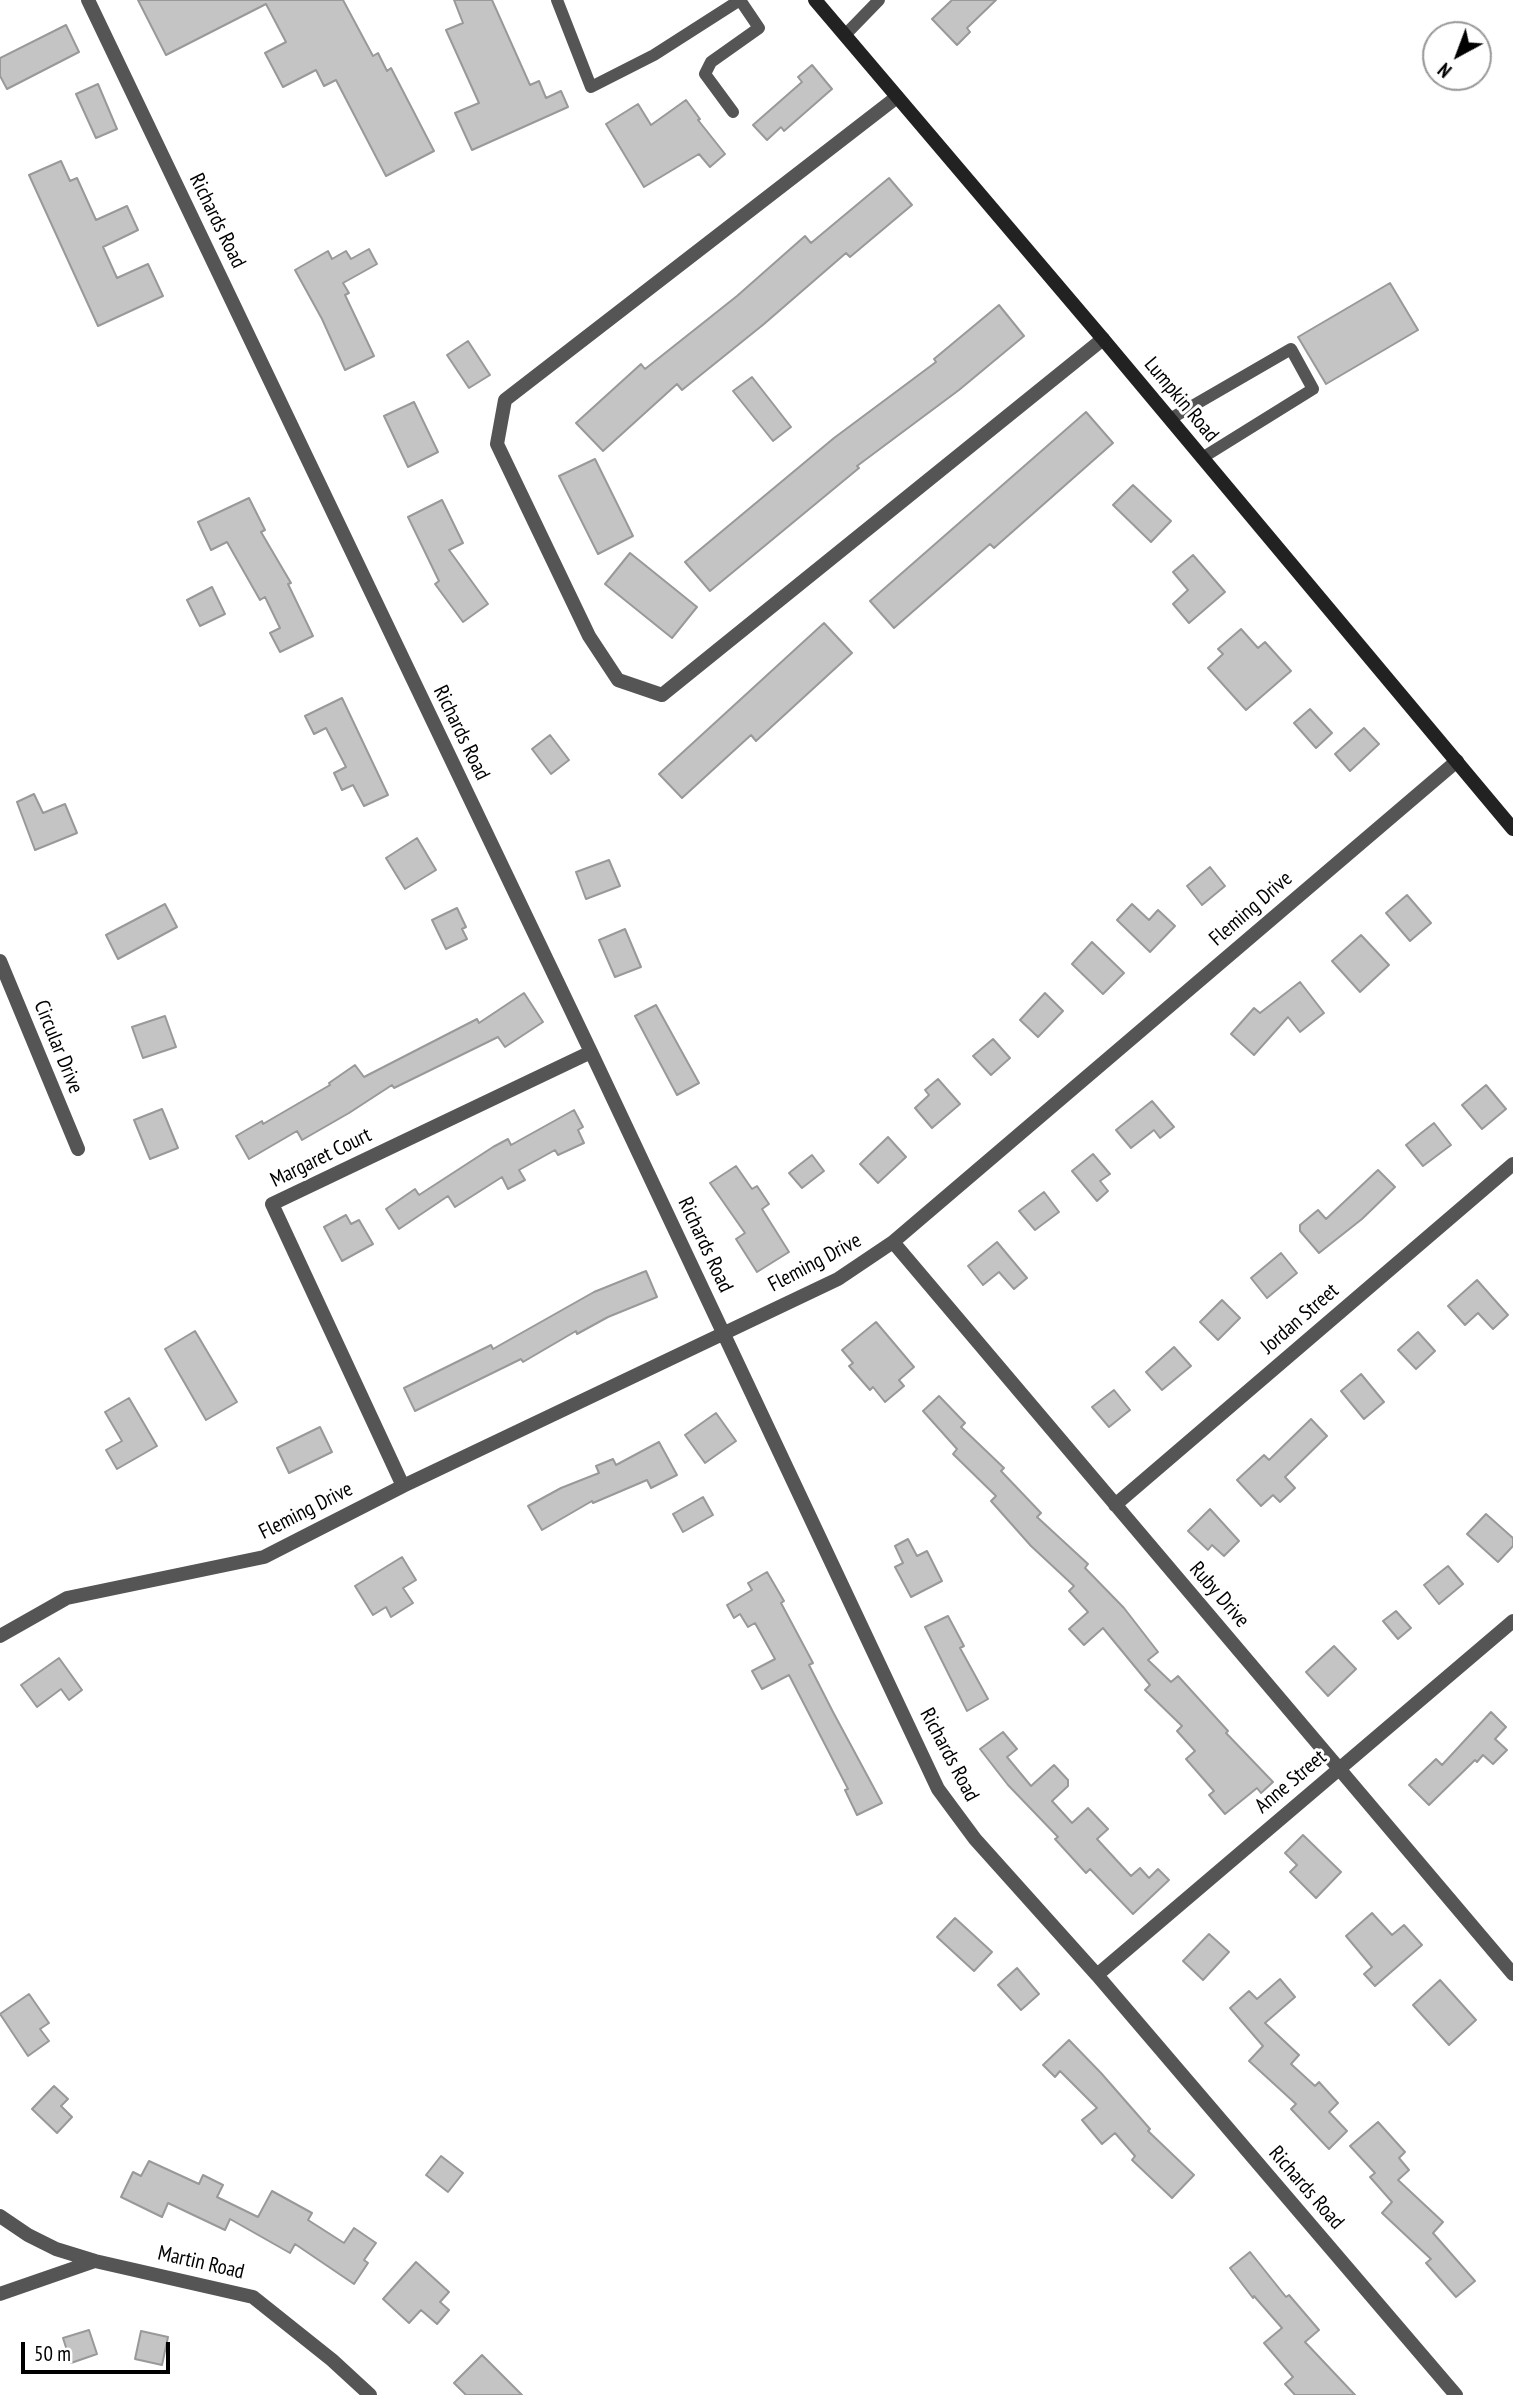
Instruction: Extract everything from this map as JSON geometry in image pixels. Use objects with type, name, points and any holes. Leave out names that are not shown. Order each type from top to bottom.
[{"type":"main road","name":"Lumpkin Road","points":[[815,0],[1513,829]]},
{"type":"street","name":"Richards Road","points":[[88,0],[591,1052],[938,1789],[975,1839],[1097,1975],[1456,2395]]},
{"type":"street","points":[[897,97],[505,400],[497,444],[589,636],[618,680],[662,695],[1103,339]]},
{"type":"street","name":"Fleming Drive","points":[[0,1636],[67,1598],[264,1557],[403,1486],[838,1279],[893,1242],[1457,761]]},
{"type":"street","name":"Circular Drive","points":[[0,961],[78,1149]]},
{"type":"street","name":"Margaret Court","points":[[403,1486],[272,1204],[591,1052]]},
{"type":"street","name":"Jordan Street","points":[[1115,1506],[1513,1164]]},
{"type":"street","name":"Ruby Drive","points":[[893,1242],[1115,1506],[1340,1767],[1513,1975]]},
{"type":"street","name":"Anne Street","points":[[1097,1975],[1513,1621]]},
{"type":"street","name":"Martin Road","points":[[0,2216],[28,2235],[57,2249],[95,2261],[253,2297],[332,2360],[370,2395]]},
{"type":"street","points":[[0,2294],[95,2261]]},
{"type":"lane","points":[[557,0],[591,88],[654,55],[740,0],[759,28],[711,62],[705,74],[733,112]]},
{"type":"lane","points":[[845,35],[879,0]]},
{"type":"lane","points":[[1170,419],[1291,349],[1313,389],[1202,458]]},
{"type":"building","points":[[138,0],[343,0],[373,56],[378,53],[387,71],[391,68],[434,151],[386,176],[336,80],[324,86],[316,70],[283,87],[265,53],[286,42],[266,4],[166,55]]},
{"type":"building","points":[[454,0],[492,0],[530,85],[539,81],[546,98],[561,91],[568,107],[472,150],[455,113],[479,103],[446,30],[463,23]]},
{"type":"building","points":[[952,0],[996,0],[967,28],[970,32],[957,45],[932,19]]},
{"type":"building","points":[[66,25],[79,52],[7,89],[0,76],[0,58]]},
{"type":"building","points":[[812,65],[832,89],[784,131],[781,127],[767,140],[753,125],[802,82],[798,77]]},
{"type":"building","points":[[98,84],[117,129],[96,138],[76,94]]},
{"type":"building","points":[[686,100],[725,154],[710,167],[699,154],[644,187],[606,124],[638,104],[651,125]]},
{"type":"building","points":[[61,161],[70,181],[77,178],[96,220],[127,206],[138,230],[103,247],[117,278],[148,264],[163,296],[98,326],[29,175]]},
{"type":"building","points":[[889,178],[912,205],[850,257],[846,253],[682,390],[677,384],[603,451],[576,423],[641,364],[645,369],[737,296],[805,236],[811,243]]},
{"type":"building","points":[[369,249],[377,264],[343,283],[349,293],[345,295],[374,356],[345,370],[322,319],[295,270],[328,251],[332,259],[346,251],[351,259]]},
{"type":"building","points":[[1390,283],[1418,330],[1326,384],[1298,337]]},
{"type":"building","points":[[999,305],[1024,336],[959,390],[857,466],[859,468],[710,591],[685,562],[834,438],[936,362],[934,359]]},
{"type":"building","points":[[468,341],[490,375],[469,388],[447,355]]},
{"type":"building","points":[[752,377],[791,427],[773,441],[733,391]]},
{"type":"building","points":[[414,402],[438,452],[408,467],[384,416]]},
{"type":"building","points":[[1086,412],[1113,443],[994,548],[990,544],[894,628],[870,601]]},
{"type":"building","points":[[595,459],[633,536],[598,554],[559,476]]},
{"type":"building","points":[[1133,485],[1171,521],[1151,542],[1113,505]]},
{"type":"building","points":[[249,498],[265,530],[261,532],[291,583],[288,584],[313,636],[280,652],[270,633],[280,628],[265,597],[260,600],[227,542],[211,550],[198,522]]},
{"type":"building","points":[[442,500],[463,543],[449,550],[488,604],[463,622],[435,584],[439,581],[408,517]]},
{"type":"building","points":[[630,553],[697,607],[672,638],[605,584]]},
{"type":"building","points":[[1193,555],[1225,592],[1189,623],[1173,604],[1188,590],[1173,572]]},
{"type":"building","points":[[212,587],[225,614],[200,626],[187,600]]},
{"type":"building","points":[[824,623],[852,653],[756,741],[751,735],[682,798],[659,774]]},
{"type":"building","points":[[1241,629],[1258,648],[1265,642],[1291,671],[1246,710],[1208,668],[1223,654],[1218,649]]},
{"type":"building","points":[[342,698],[388,795],[364,806],[353,785],[342,790],[334,773],[346,767],[326,728],[314,734],[305,716]]},
{"type":"building","points":[[1310,709],[1332,733],[1316,748],[1294,723]]},
{"type":"building","points":[[1364,728],[1379,744],[1350,771],[1335,754]]},
{"type":"building","points":[[550,735],[569,760],[551,774],[532,749]]},
{"type":"building","points":[[34,794],[43,813],[65,804],[77,833],[35,850],[17,802]]},
{"type":"building","points":[[417,838],[436,870],[405,889],[386,858]]},
{"type":"building","points":[[609,860],[620,886],[586,899],[576,872]]},
{"type":"building","points":[[1210,867],[1225,886],[1202,905],[1187,886]]},
{"type":"building","points":[[1407,895],[1431,923],[1410,941],[1386,913]]},
{"type":"building","points":[[165,904],[177,927],[118,959],[106,935]]},
{"type":"building","points":[[1132,904],[1149,920],[1158,910],[1175,926],[1150,952],[1117,920]]},
{"type":"building","points":[[457,908],[466,927],[462,929],[467,939],[446,949],[432,920]]},
{"type":"building","points":[[625,929],[641,967],[615,977],[599,940]]},
{"type":"building","points":[[1361,935],[1389,965],[1360,992],[1332,961]]},
{"type":"building","points":[[1092,942],[1124,973],[1103,994],[1072,964]]},
{"type":"building","points":[[1300,982],[1324,1013],[1300,1032],[1288,1017],[1254,1055],[1231,1034],[1254,1008],[1260,1013]]},
{"type":"building","points":[[524,993],[543,1022],[505,1047],[498,1037],[394,1088],[392,1085],[302,1140],[297,1131],[249,1159],[236,1136],[262,1121],[263,1124],[330,1085],[329,1083],[355,1065],[364,1077],[477,1019],[479,1023]]},
{"type":"building","points":[[1045,993],[1063,1011],[1038,1037],[1020,1020]]},
{"type":"building","points":[[656,1005],[699,1083],[677,1095],[635,1016]]},
{"type":"building","points":[[165,1016],[176,1047],[143,1058],[132,1027]]},
{"type":"building","points":[[993,1039],[1010,1058],[991,1075],[973,1056]]},
{"type":"building","points":[[938,1079],[960,1104],[932,1128],[915,1108],[929,1095],[925,1090]]},
{"type":"building","points":[[1486,1085],[1506,1109],[1482,1129],[1462,1105]]},
{"type":"building","points":[[1152,1101],[1174,1127],[1160,1138],[1154,1130],[1131,1148],[1116,1130]]},
{"type":"building","points":[[162,1109],[178,1148],[150,1159],[134,1120]]},
{"type":"building","points":[[574,1110],[583,1127],[578,1130],[584,1143],[558,1155],[555,1150],[519,1170],[525,1180],[508,1189],[502,1177],[455,1207],[448,1196],[399,1229],[386,1209],[415,1189],[419,1195],[508,1139],[511,1145]]},
{"type":"building","points":[[1434,1123],[1451,1145],[1423,1166],[1406,1145]]},
{"type":"building","points":[[888,1137],[906,1157],[878,1183],[860,1164]]},
{"type":"building","points":[[1093,1154],[1110,1174],[1100,1181],[1108,1191],[1097,1201],[1072,1171]]},
{"type":"building","points":[[812,1155],[824,1171],[802,1188],[789,1173]]},
{"type":"building","points":[[736,1166],[752,1189],[757,1186],[769,1204],[762,1209],[789,1252],[757,1272],[736,1239],[745,1233],[710,1183]]},
{"type":"building","points":[[1378,1170],[1395,1187],[1362,1219],[1319,1253],[1300,1231],[1300,1225],[1318,1210],[1326,1219]]},
{"type":"building","points":[[1044,1192],[1059,1212],[1035,1230],[1019,1211]]},
{"type":"building","points":[[346,1215],[351,1224],[359,1220],[373,1244],[342,1261],[324,1227]]},
{"type":"building","points":[[997,1242],[1027,1278],[1014,1289],[999,1272],[983,1285],[968,1266]]},
{"type":"building","points":[[1281,1253],[1297,1273],[1267,1298],[1251,1278]]},
{"type":"building","points":[[646,1271],[657,1297],[608,1317],[577,1334],[576,1331],[523,1362],[521,1359],[415,1411],[404,1388],[491,1345],[493,1349],[594,1292]]},
{"type":"building","points":[[1477,1280],[1508,1315],[1493,1329],[1478,1313],[1465,1325],[1448,1306]]},
{"type":"building","points":[[1222,1300],[1240,1318],[1218,1340],[1200,1322]]},
{"type":"building","points":[[876,1322],[914,1367],[899,1380],[904,1386],[885,1402],[873,1387],[870,1390],[849,1366],[853,1363],[842,1350]]},
{"type":"building","points":[[195,1331],[237,1402],[206,1420],[165,1349]]},
{"type":"building","points":[[1418,1332],[1435,1351],[1416,1369],[1398,1350]]},
{"type":"building","points":[[1174,1347],[1191,1366],[1162,1390],[1146,1372]]},
{"type":"building","points":[[1361,1374],[1384,1402],[1364,1419],[1341,1391]]},
{"type":"building","points":[[1114,1390],[1130,1410],[1109,1427],[1092,1407]]},
{"type":"building","points":[[939,1396],[965,1423],[961,1427],[1004,1468],[1001,1471],[1041,1513],[1037,1517],[1088,1564],[1085,1568],[1124,1608],[1158,1652],[1148,1660],[1171,1682],[1178,1676],[1228,1731],[1226,1733],[1273,1782],[1261,1793],[1257,1788],[1225,1814],[1209,1795],[1214,1791],[1186,1759],[1195,1751],[1177,1731],[1182,1726],[1145,1690],[1150,1685],[1103,1628],[1084,1645],[1069,1629],[1088,1612],[1069,1591],[1074,1586],[1031,1546],[991,1501],[996,1496],[953,1454],[957,1449],[923,1411]]},
{"type":"building","points":[[129,1398],[157,1446],[117,1469],[106,1450],[122,1441],[105,1412]]},
{"type":"building","points":[[716,1413],[736,1441],[705,1463],[685,1435]]},
{"type":"building","points":[[1311,1419],[1327,1436],[1285,1477],[1295,1488],[1280,1502],[1273,1495],[1261,1506],[1237,1480],[1264,1455],[1269,1460]]},
{"type":"building","points":[[320,1427],[332,1452],[289,1473],[277,1448]]},
{"type":"building","points":[[659,1442],[677,1475],[651,1488],[647,1480],[593,1503],[592,1501],[542,1530],[528,1506],[561,1488],[599,1473],[596,1466],[613,1459],[616,1465]]},
{"type":"building","points":[[703,1497],[713,1515],[683,1532],[673,1514]]},
{"type":"building","points":[[1210,1509],[1239,1541],[1224,1556],[1212,1545],[1208,1550],[1188,1531]]},
{"type":"building","points":[[1486,1514],[1513,1538],[1513,1546],[1498,1562],[1467,1534]]},
{"type":"building","points":[[908,1539],[917,1556],[927,1551],[942,1581],[911,1597],[895,1567],[903,1563],[895,1546]]},
{"type":"building","points":[[402,1557],[416,1580],[403,1588],[413,1603],[391,1617],[386,1607],[373,1615],[355,1586]]},
{"type":"building","points":[[1448,1566],[1463,1584],[1439,1604],[1424,1585]]},
{"type":"building","points":[[767,1572],[813,1663],[809,1665],[882,1803],[857,1815],[845,1790],[848,1789],[789,1675],[762,1689],[752,1671],[775,1659],[755,1623],[748,1627],[740,1614],[734,1618],[727,1605],[752,1590],[748,1583]]},
{"type":"building","points":[[1396,1611],[1411,1628],[1398,1639],[1383,1621]]},
{"type":"building","points":[[948,1616],[964,1646],[960,1648],[988,1699],[967,1711],[925,1627]]},
{"type":"building","points":[[1334,1646],[1356,1669],[1328,1696],[1306,1672]]},
{"type":"building","points":[[59,1658],[82,1690],[69,1700],[61,1689],[37,1707],[21,1685]]},
{"type":"building","points":[[1491,1712],[1506,1727],[1495,1739],[1507,1750],[1493,1764],[1483,1755],[1477,1762],[1475,1760],[1429,1805],[1409,1785],[1436,1759],[1442,1765]]},
{"type":"building","points":[[1003,1732],[1017,1749],[1007,1757],[1031,1786],[1054,1765],[1068,1780],[1068,1786],[1052,1801],[1072,1823],[1088,1808],[1108,1829],[1097,1839],[1131,1876],[1140,1868],[1149,1878],[1158,1869],[1169,1880],[1133,1914],[1090,1869],[1086,1873],[1055,1839],[1058,1837],[1008,1785],[980,1749]]},
{"type":"building","points":[[1303,1835],[1341,1872],[1316,1898],[1290,1872],[1297,1865],[1285,1853]]},
{"type":"building","points":[[1372,1913],[1392,1935],[1404,1925],[1422,1945],[1375,1986],[1364,1974],[1372,1967],[1346,1936]]},
{"type":"building","points":[[955,1918],[992,1952],[974,1971],[937,1937]]},
{"type":"building","points":[[1209,1934],[1229,1952],[1203,1980],[1183,1961]]},
{"type":"building","points":[[1017,1968],[1039,1994],[1021,2010],[998,1985]]},
{"type":"building","points":[[1280,1979],[1295,1997],[1265,2023],[1299,2055],[1291,2064],[1315,2086],[1319,2082],[1338,2103],[1329,2112],[1347,2131],[1329,2149],[1291,2109],[1296,2104],[1249,2061],[1263,2046],[1230,2008],[1249,1991],[1257,1999]]},
{"type":"building","points":[[1440,1980],[1476,2020],[1449,2045],[1413,2005]]},
{"type":"building","points":[[29,1994],[49,2023],[40,2029],[49,2041],[28,2056],[0,2014]]},
{"type":"building","points":[[1069,2040],[1150,2129],[1148,2131],[1194,2175],[1172,2198],[1132,2160],[1135,2156],[1115,2133],[1102,2144],[1082,2120],[1097,2108],[1060,2071],[1055,2077],[1043,2065]]},
{"type":"building","points":[[54,2086],[68,2099],[61,2106],[72,2117],[57,2133],[32,2109]]},
{"type":"building","points":[[1378,2122],[1405,2152],[1399,2158],[1409,2170],[1398,2180],[1443,2222],[1433,2233],[1475,2281],[1456,2297],[1426,2263],[1431,2259],[1382,2213],[1392,2202],[1370,2177],[1375,2173],[1350,2146]]},
{"type":"building","points":[[441,2156],[463,2173],[448,2192],[426,2175]]},
{"type":"building","points":[[149,2161],[199,2184],[203,2175],[223,2185],[217,2197],[258,2217],[272,2191],[312,2213],[308,2220],[344,2243],[354,2228],[376,2243],[364,2260],[368,2263],[354,2284],[295,2244],[290,2253],[230,2219],[225,2230],[168,2203],[162,2217],[121,2197],[133,2172],[141,2176]]},
{"type":"building","points":[[1250,2252],[1286,2297],[1289,2295],[1319,2330],[1305,2342],[1355,2395],[1295,2395],[1285,2384],[1293,2377],[1264,2343],[1282,2328],[1254,2296],[1253,2298],[1230,2268]]},
{"type":"building","points":[[416,2262],[449,2292],[440,2302],[449,2310],[437,2324],[421,2310],[409,2323],[383,2299]]},
{"type":"building","points":[[89,2330],[97,2354],[71,2363],[63,2338]]},
{"type":"building","points":[[141,2331],[168,2337],[162,2365],[135,2359]]},
{"type":"building","points":[[482,2355],[522,2395],[466,2395],[454,2383]]}]
